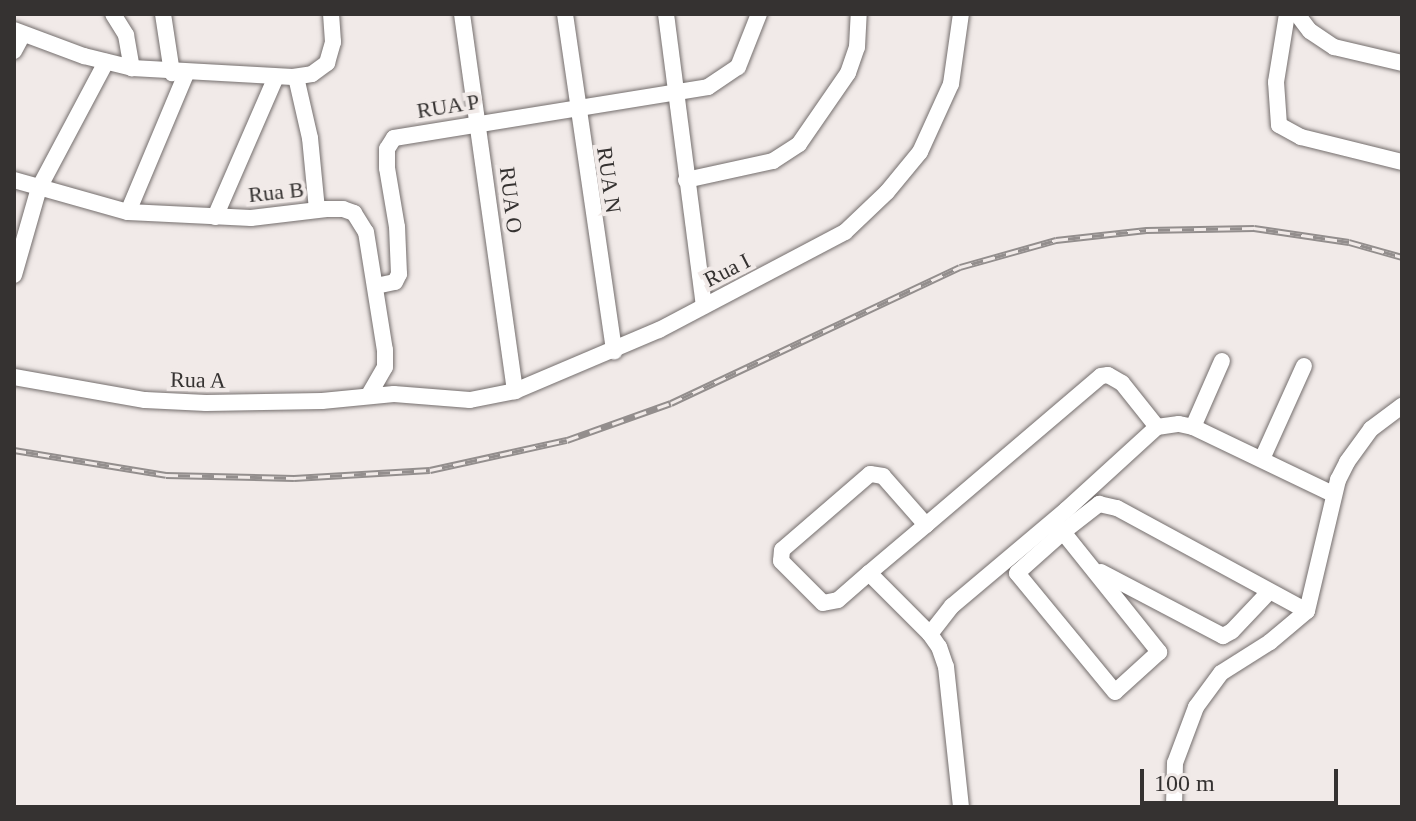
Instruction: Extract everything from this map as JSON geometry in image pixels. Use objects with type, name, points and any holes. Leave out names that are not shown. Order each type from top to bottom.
[{"type":"street","points":[[113,14],[126,35],[132,68]]},
{"type":"street","points":[[128,212],[179,73],[163,14]]},
{"type":"street","points":[[14,51],[18,32],[132,68],[179,73],[296,77],[321,70],[327,63],[333,42],[331,14]]},
{"type":"street","name":"RUA O","points":[[462,14],[515,391]]},
{"type":"street","name":"RUA N","points":[[565,14],[614,351]]},
{"type":"street","points":[[666,14],[704,306]]},
{"type":"street","name":"RUA P","points":[[376,286],[395,282],[399,274],[397,227],[387,168],[389,143],[399,136],[708,87],[730,76],[745,56],[759,14]]},
{"type":"street","points":[[686,180],[773,161],[799,144],[848,73],[857,47],[859,14]]},
{"type":"street","name":"Rua I","points":[[376,394],[470,400],[515,391],[614,351],[845,232],[905,172],[920,152],[951,84],[961,14]]},
{"type":"street","points":[[1287,14],[1276,82],[1279,125],[1301,137],[1402,162]]},
{"type":"street","points":[[1297,14],[1310,31],[1334,47],[1402,63]]},
{"type":"street","points":[[14,275],[39,188],[106,62]]},
{"type":"street","points":[[215,217],[276,77]]},
{"type":"street","points":[[296,77],[310,138],[317,210]]},
{"type":"street","name":"Rua B","points":[[14,180],[128,212],[251,218],[343,209],[362,221],[376,286],[385,367],[376,394]]},
{"type":"street","points":[[1193,427],[1222,361]]},
{"type":"street","points":[[1262,459],[1304,366]]},
{"type":"street","points":[[926,525],[876,472],[780,553],[781,561],[823,603],[838,600],[1101,376],[1108,375],[1122,383],[1157,427]]},
{"type":"street","name":"Rua A","points":[[14,377],[145,400],[206,403],[322,401],[376,394]]},
{"type":"street","points":[[1174,807],[1173,776],[1178,753],[1189,722],[1210,685],[1307,611],[1333,494],[1356,449],[1384,418],[1402,406]]},
{"type":"street","points":[[930,634],[952,606],[1157,427],[1179,424],[1193,427],[1333,494]]},
{"type":"street","points":[[1063,532],[1159,652],[1117,692],[1113,691],[1018,575],[1020,568],[1063,532],[1099,504],[1107,504],[1307,611]]},
{"type":"street","points":[[1094,568],[1223,636],[1232,631],[1269,592]]},
{"type":"street","points":[[869,573],[939,647],[946,667],[961,807]]},
{"type":"railway","points":[[14,450],[166,475],[294,478],[430,470],[567,440],[671,403],[960,267],[1056,240],[1146,230],[1254,228],[1349,242],[1402,257]]}]
